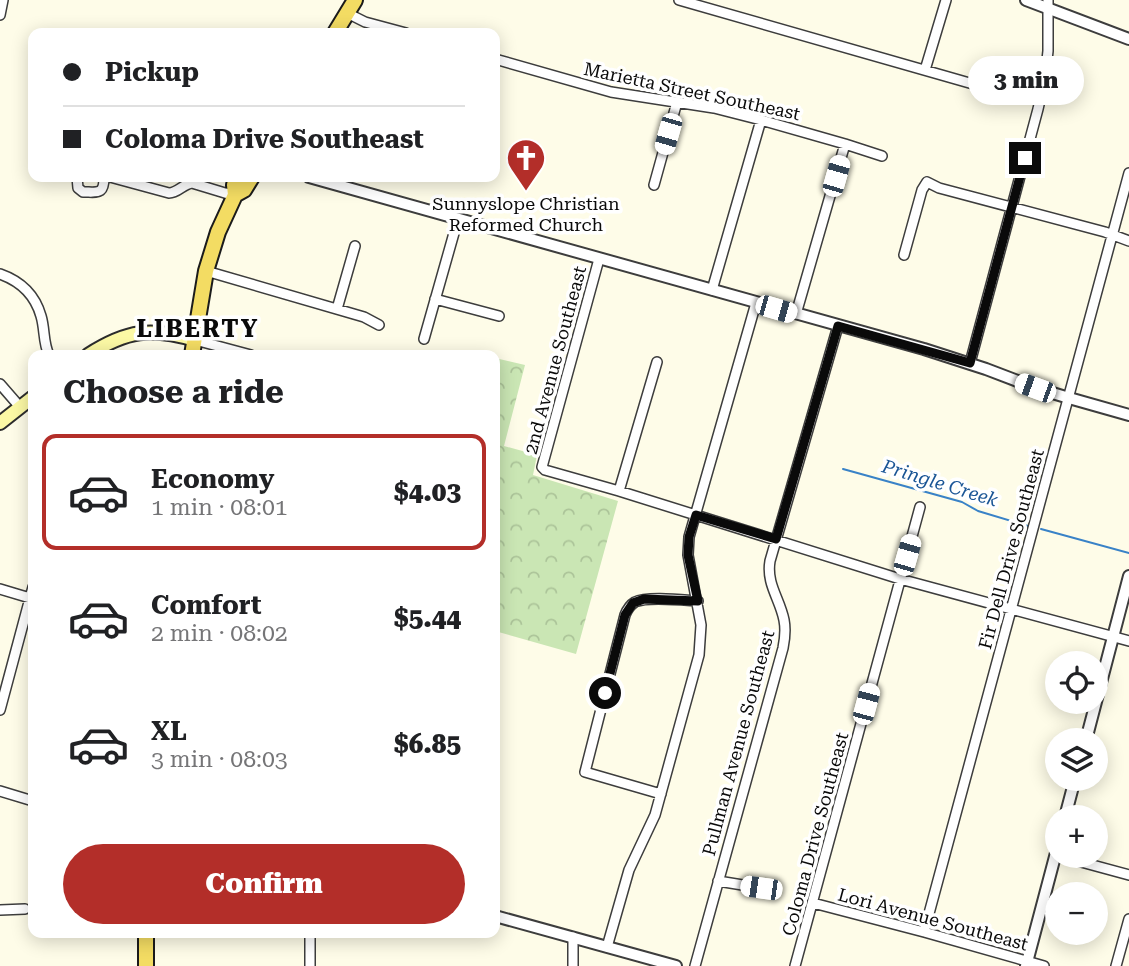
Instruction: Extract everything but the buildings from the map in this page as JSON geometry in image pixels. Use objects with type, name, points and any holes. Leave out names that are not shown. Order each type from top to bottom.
[{"type":"main road","points":[[338,28],[351,7]]},
{"type":"main road","points":[[193,350],[206,271],[218,232],[235,195],[233,185],[235,182]]},
{"type":"main road","points":[[235,195],[244,190],[249,182]]},
{"type":"main road","points":[[96,350],[119,338],[143,332],[177,334],[195,340]]},
{"type":"main road","points":[[0,422],[28,401]]},
{"type":"main road","points":[[146,938],[146,966]]},
{"type":"street","points":[[0,15],[3,0]]},
{"type":"street","points":[[679,0],[973,84]]},
{"type":"street","points":[[925,70],[946,0]]},
{"type":"street","points":[[1026,0],[1048,4],[1129,39]]},
{"type":"street","points":[[970,363],[1045,78],[1048,4]]},
{"type":"street","points":[[351,7],[365,22],[387,28]]},
{"type":"street","name":"Marietta Street Southeast","points":[[500,60],[611,92],[714,108],[881,156]]},
{"type":"street","points":[[654,185],[677,102]]},
{"type":"street","points":[[712,290],[761,120]]},
{"type":"street","points":[[796,314],[845,144]]},
{"type":"street","name":"Fir Dell Drive Southeast","points":[[924,932],[1129,173]]},
{"type":"street","points":[[77,182],[78,188],[83,192],[98,192],[104,187],[104,182]]},
{"type":"street","points":[[128,182],[169,193],[192,183],[235,195]]},
{"type":"street","points":[[327,182],[970,363],[1069,398],[1129,415]]},
{"type":"street","points":[[904,255],[922,190],[927,182],[939,188],[1105,232],[1129,241]]},
{"type":"street","points":[[424,339],[458,219]]},
{"type":"street","points":[[337,309],[355,246]]},
{"type":"street","name":"2nd Avenue Southeast","points":[[599,259],[543,469],[619,491]]},
{"type":"street","points":[[206,271],[364,317],[379,325]]},
{"type":"street","points":[[0,274],[22,285],[35,300],[41,317],[46,350]]},
{"type":"street","points":[[435,299],[499,316]]},
{"type":"street","points":[[607,947],[629,870],[655,815],[699,655],[701,625],[688,555],[689,537],[756,303]]},
{"type":"street","name":"Pullman Avenue Southeast","points":[[695,966],[785,637],[784,619],[769,570],[838,326]]},
{"type":"street","points":[[195,340],[232,350]]},
{"type":"street","points":[[657,362],[619,491],[900,579],[1129,640]]},
{"type":"street","points":[[0,384],[20,407]]},
{"type":"street","name":"Coloma Drive Southeast","points":[[795,966],[920,507]]},
{"type":"street","points":[[1089,728],[1129,576]]},
{"type":"street","points":[[0,589],[28,597]]},
{"type":"street","points":[[661,794],[585,772],[629,608],[633,603],[644,599],[698,601]]},
{"type":"street","points":[[0,709],[28,605]]},
{"type":"street","points":[[0,792],[28,800]]},
{"type":"street","points":[[1027,964],[1053,868]]},
{"type":"street","points":[[1105,868],[1129,875]]},
{"type":"street","points":[[718,881],[761,888]]},
{"type":"street","name":"Lori Avenue Southeast","points":[[813,903],[924,932],[1027,964],[1044,966]]},
{"type":"street","points":[[0,910],[25,909]]},
{"type":"street","points":[[500,917],[676,966]]},
{"type":"street","points":[[1116,966],[1129,919]]},
{"type":"street","points":[[573,937],[573,966]]},
{"type":"street","points":[[310,938],[310,966]]},
{"type":"green space","points":[[500,359],[525,365],[504,446],[537,455],[533,475],[618,501],[576,654],[500,632]]},
{"type":"waterway","name":"Pringle Creek","points":[[843,469],[962,502],[978,511],[1028,526]]},
{"type":"waterway","name":"Pringle Creek","points":[[1041,529],[1129,553]]},
{"type":"place","name":"Sunnyslope Christian Reformed Church","points":[[526,192]]},
{"type":"district","name":"LIBERTY","points":[[198,329]]},
{"type":"route","points":[[605,693],[625,615],[633,603],[644,599],[698,601],[688,555],[689,537],[696,515],[776,539],[838,326],[970,363],[1025,158]]}]
